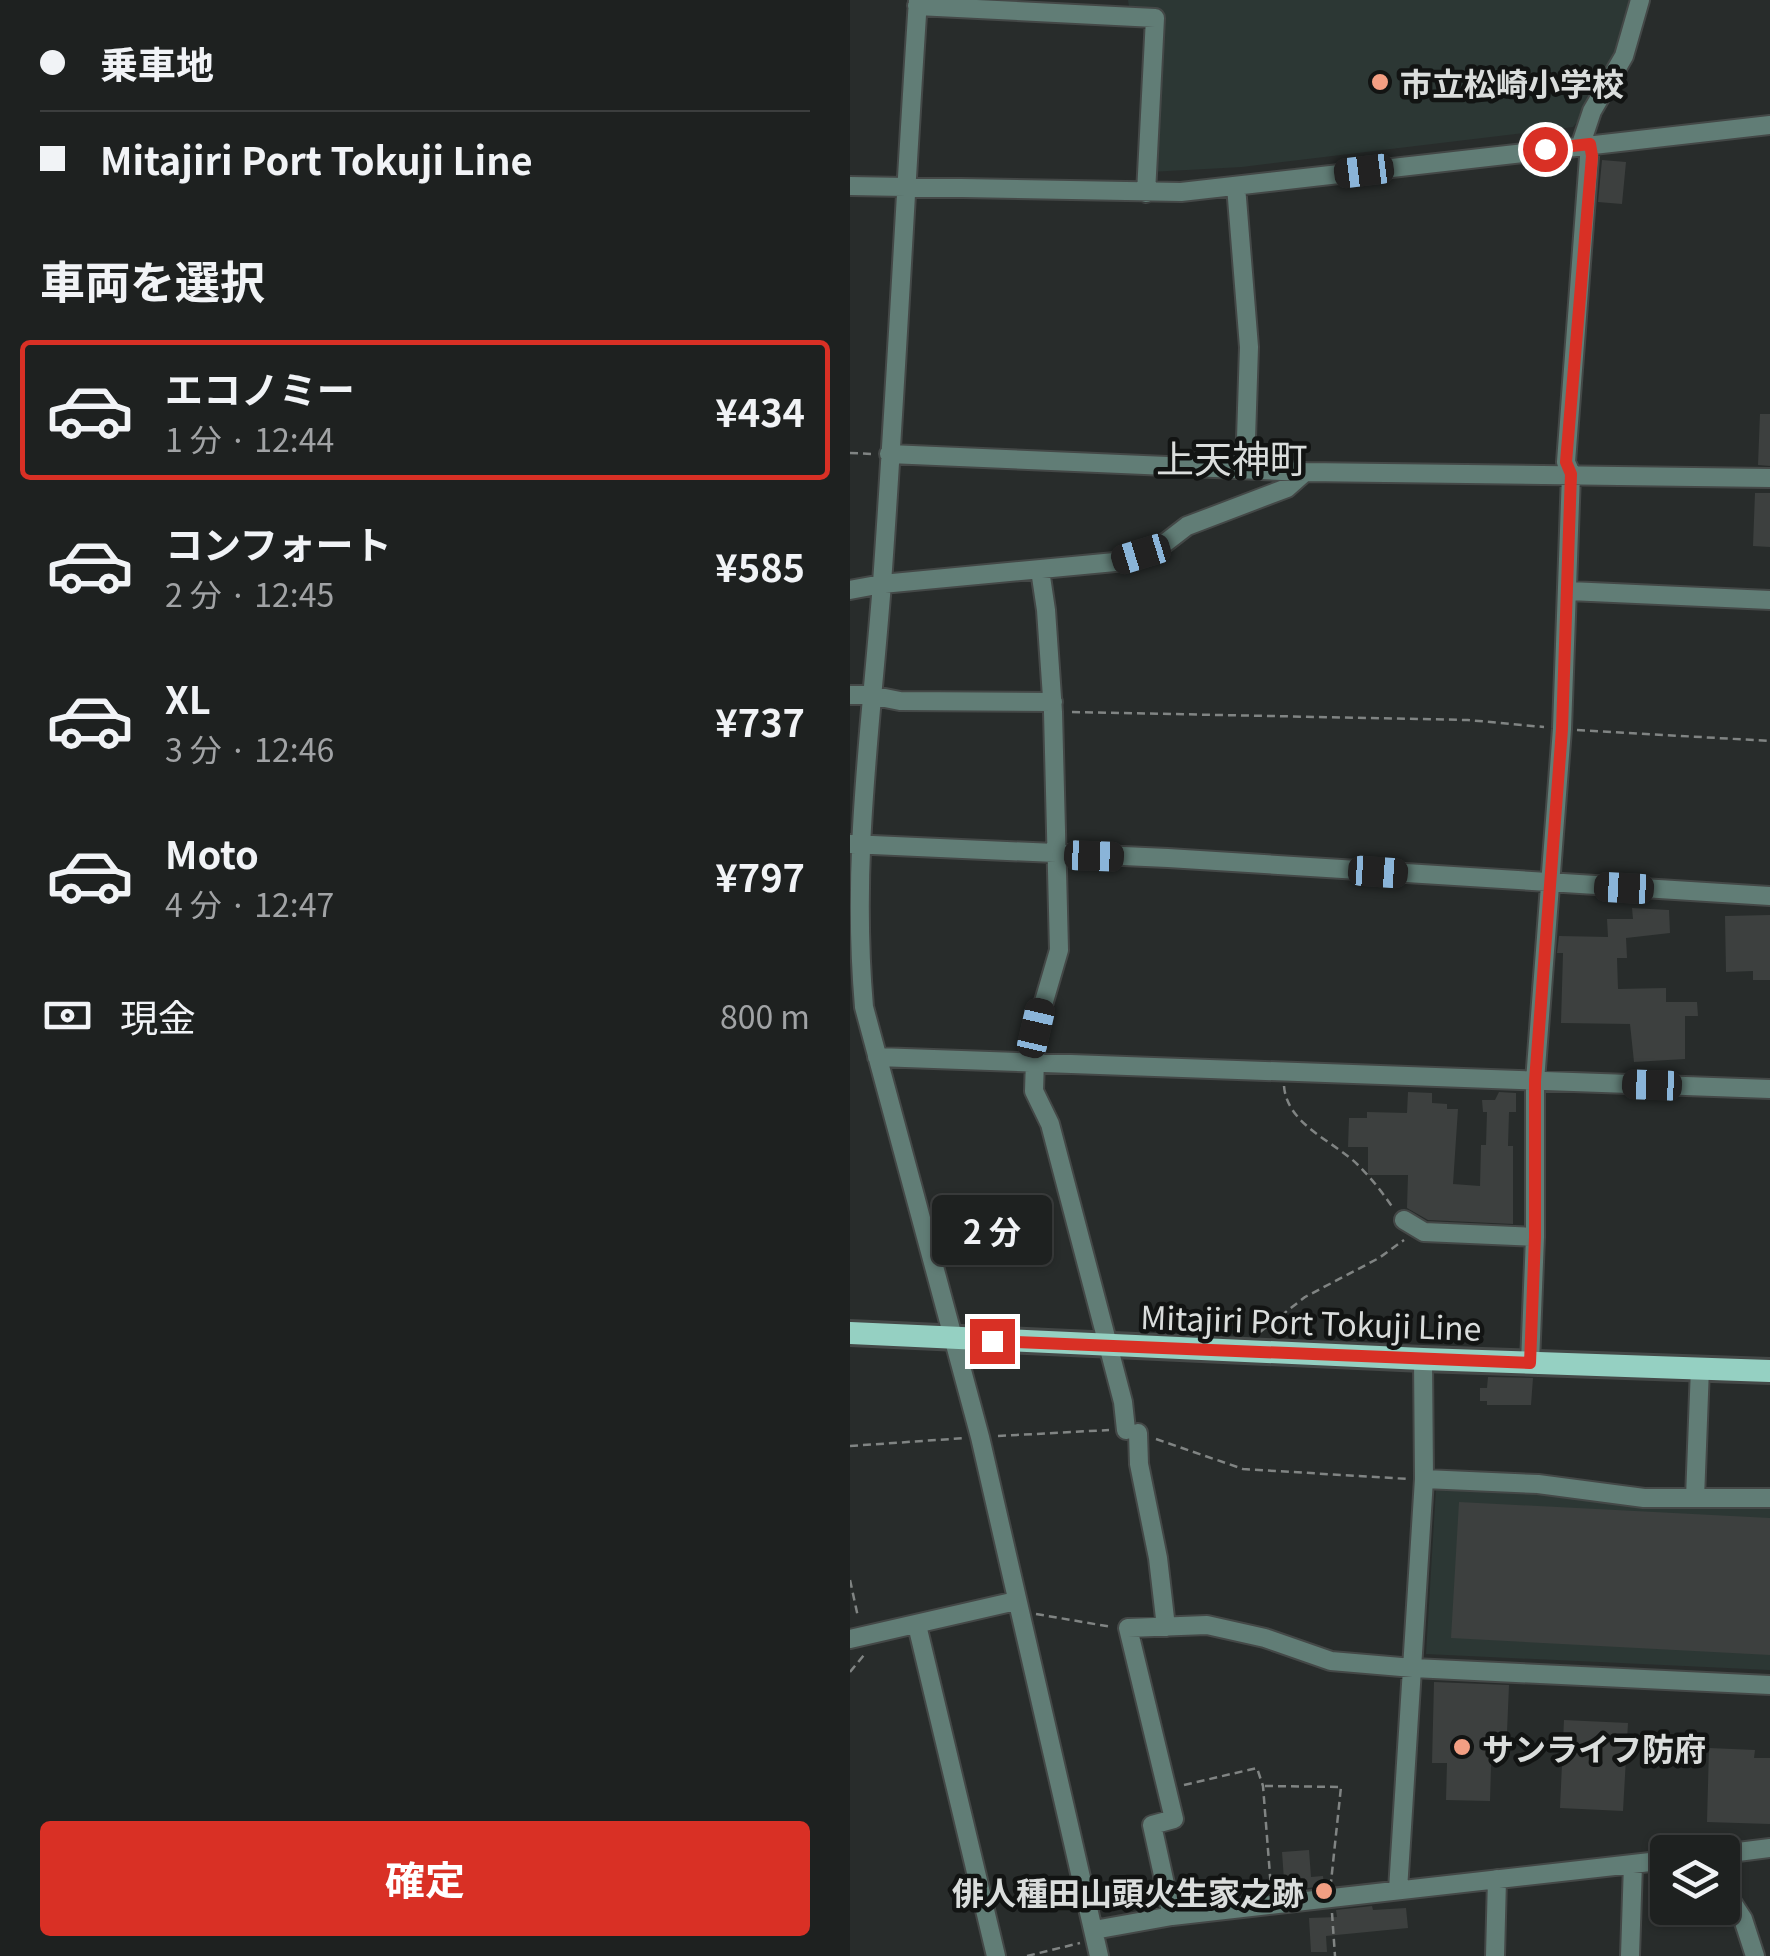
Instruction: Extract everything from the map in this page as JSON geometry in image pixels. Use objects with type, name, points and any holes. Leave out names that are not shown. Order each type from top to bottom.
[{"type":"main road","name":"Mitajiri Port Tokuji Line","points":[[850,1333],[1424,1360],[1770,1371]]},
{"type":"street","points":[[1530,1363],[1535,1081],[1562,729],[1571,474],[1566,462],[1586,144],[1592,111],[1620,65],[1640,0]]},
{"type":"street","points":[[1146,193],[1156,18],[1125,8],[917,3],[882,584],[854,844],[862,990],[980,1437],[1096,1942],[1172,1916],[1650,1862]]},
{"type":"street","points":[[850,186],[1146,193],[1770,125]]},
{"type":"street","points":[[1236,186],[1249,347],[1245,469]]},
{"type":"street","points":[[888,454],[1305,472],[1770,478]]},
{"type":"street","points":[[850,590],[1115,562],[1166,543],[1187,526],[1286,488],[1305,472]]},
{"type":"street","points":[[1040,570],[1053,707],[1059,950],[1036,1028],[1034,1091],[1050,1124],[1132,1432],[1158,1558],[1166,1627]]},
{"type":"street","points":[[1569,590],[1770,600]]},
{"type":"street","points":[[850,695],[1053,707]]},
{"type":"street","points":[[854,844],[1168,858],[1770,896]]},
{"type":"street","points":[[877,1057],[1770,1089]]},
{"type":"street","points":[[1410,1224],[1441,1234],[1535,1237]]},
{"type":"street","points":[[1398,1890],[1424,1480],[1424,1360]]},
{"type":"street","points":[[1695,1498],[1700,1368]]},
{"type":"street","points":[[1424,1480],[1538,1484],[1644,1498],[1770,1498]]},
{"type":"street","points":[[861,1637],[1018,1608]]},
{"type":"street","points":[[917,1624],[996,1956]]},
{"type":"street","points":[[1172,1916],[1152,1825],[1174,1819],[1128,1628],[1207,1625],[1265,1638],[1331,1661],[1770,1685]]},
{"type":"street","points":[[1740,1852],[1770,1848]]},
{"type":"street","points":[[1630,1956],[1633,1864]]},
{"type":"street","points":[[1496,1956],[1497,1878]]},
{"type":"street","points":[[1740,1914],[1755,1956]]},
{"type":"path","points":[[850,453],[888,454]]},
{"type":"path","points":[[1053,707],[1468,720],[1770,741]]},
{"type":"path","points":[[1234,1351],[1306,1298],[1379,1258],[1410,1224],[1356,1163],[1304,1123],[1290,1105]]},
{"type":"path","points":[[850,1446],[1132,1432],[1244,1469],[1424,1480]]},
{"type":"path","points":[[850,1580],[861,1637],[868,1650],[850,1672]]},
{"type":"path","points":[[1018,1608],[1128,1628]]},
{"type":"path","points":[[1166,1788],[1257,1768],[1263,1786],[1272,1904]]},
{"type":"path","points":[[1263,1786],[1340,1786],[1330,1898],[1335,1956]]},
{"type":"path","points":[[1027,1956],[1096,1942]]},
{"type":"shaded area","name":"市立松崎小学校","points":[[1128,0],[1637,0],[1624,44],[1586,112],[1573,127],[1242,167],[1150,172],[1158,14],[1130,13]]},
{"type":"shaded area","points":[[1436,1488],[1548,1492],[1691,1507],[1770,1507],[1770,1670],[1426,1654]]},
{"type":"building","points":[[1602,160],[1626,162],[1622,204],[1598,202]]},
{"type":"building","points":[[1760,414],[1770,414],[1770,466],[1758,465]]},
{"type":"building","points":[[1755,493],[1770,493],[1770,547],[1753,546]]},
{"type":"building","points":[[1632,908],[1669,910],[1670,933],[1626,938],[1627,958],[1617,958],[1618,989],[1666,988],[1666,1002],[1697,1002],[1698,1016],[1685,1016],[1685,1059],[1634,1062],[1630,1024],[1561,1023],[1563,953],[1557,953],[1559,936],[1608,937],[1607,919],[1633,919]]},
{"type":"building","points":[[1770,915],[1770,980],[1753,980],[1753,971],[1726,972],[1725,916]]},
{"type":"building","points":[[1408,1092],[1432,1093],[1432,1103],[1458,1109],[1453,1184],[1480,1186],[1487,1112],[1483,1112],[1482,1100],[1495,1100],[1499,1092],[1516,1093],[1516,1112],[1509,1112],[1508,1146],[1513,1146],[1513,1224],[1428,1220],[1407,1208],[1408,1175],[1368,1175],[1368,1147],[1348,1147],[1349,1118],[1367,1118],[1367,1112],[1407,1113]]},
{"type":"building","points":[[1488,1377],[1533,1378],[1531,1405],[1487,1405],[1487,1401],[1480,1401],[1480,1388],[1487,1388]]},
{"type":"building","points":[[1459,1502],[1770,1518],[1770,1655],[1451,1638]]},
{"type":"building","name":"サンライフ防府","points":[[1434,1682],[1509,1685],[1507,1732],[1492,1732],[1490,1801],[1446,1800],[1447,1763],[1432,1763]]},
{"type":"building","points":[[1564,1720],[1628,1723],[1623,1811],[1560,1808]]},
{"type":"building","points":[[1709,1748],[1755,1750],[1754,1758],[1770,1758],[1770,1824],[1707,1822]]},
{"type":"building","points":[[1309,1850],[1311,1877],[1323,1876],[1324,1886],[1276,1892],[1276,1881],[1284,1880],[1282,1852]]},
{"type":"building","points":[[1372,1906],[1373,1910],[1406,1908],[1408,1928],[1326,1936],[1327,1952],[1311,1952],[1309,1918],[1337,1917],[1336,1910]]},
{"type":"place","name":"市立松崎小学校","points":[[1380,82]]},
{"type":"place","name":"サンライフ防府","points":[[1462,1747]]},
{"type":"place","name":"俳人種田山頭火生家之跡","points":[[1324,1891]]},
{"type":"district","name":"上天神町","points":[[1232,456]]},
{"type":"route","points":[[992,1341],[1530,1363],[1535,1081],[1569,590],[1571,474],[1566,462],[1592,156],[1590,144],[1545,149]]}]
